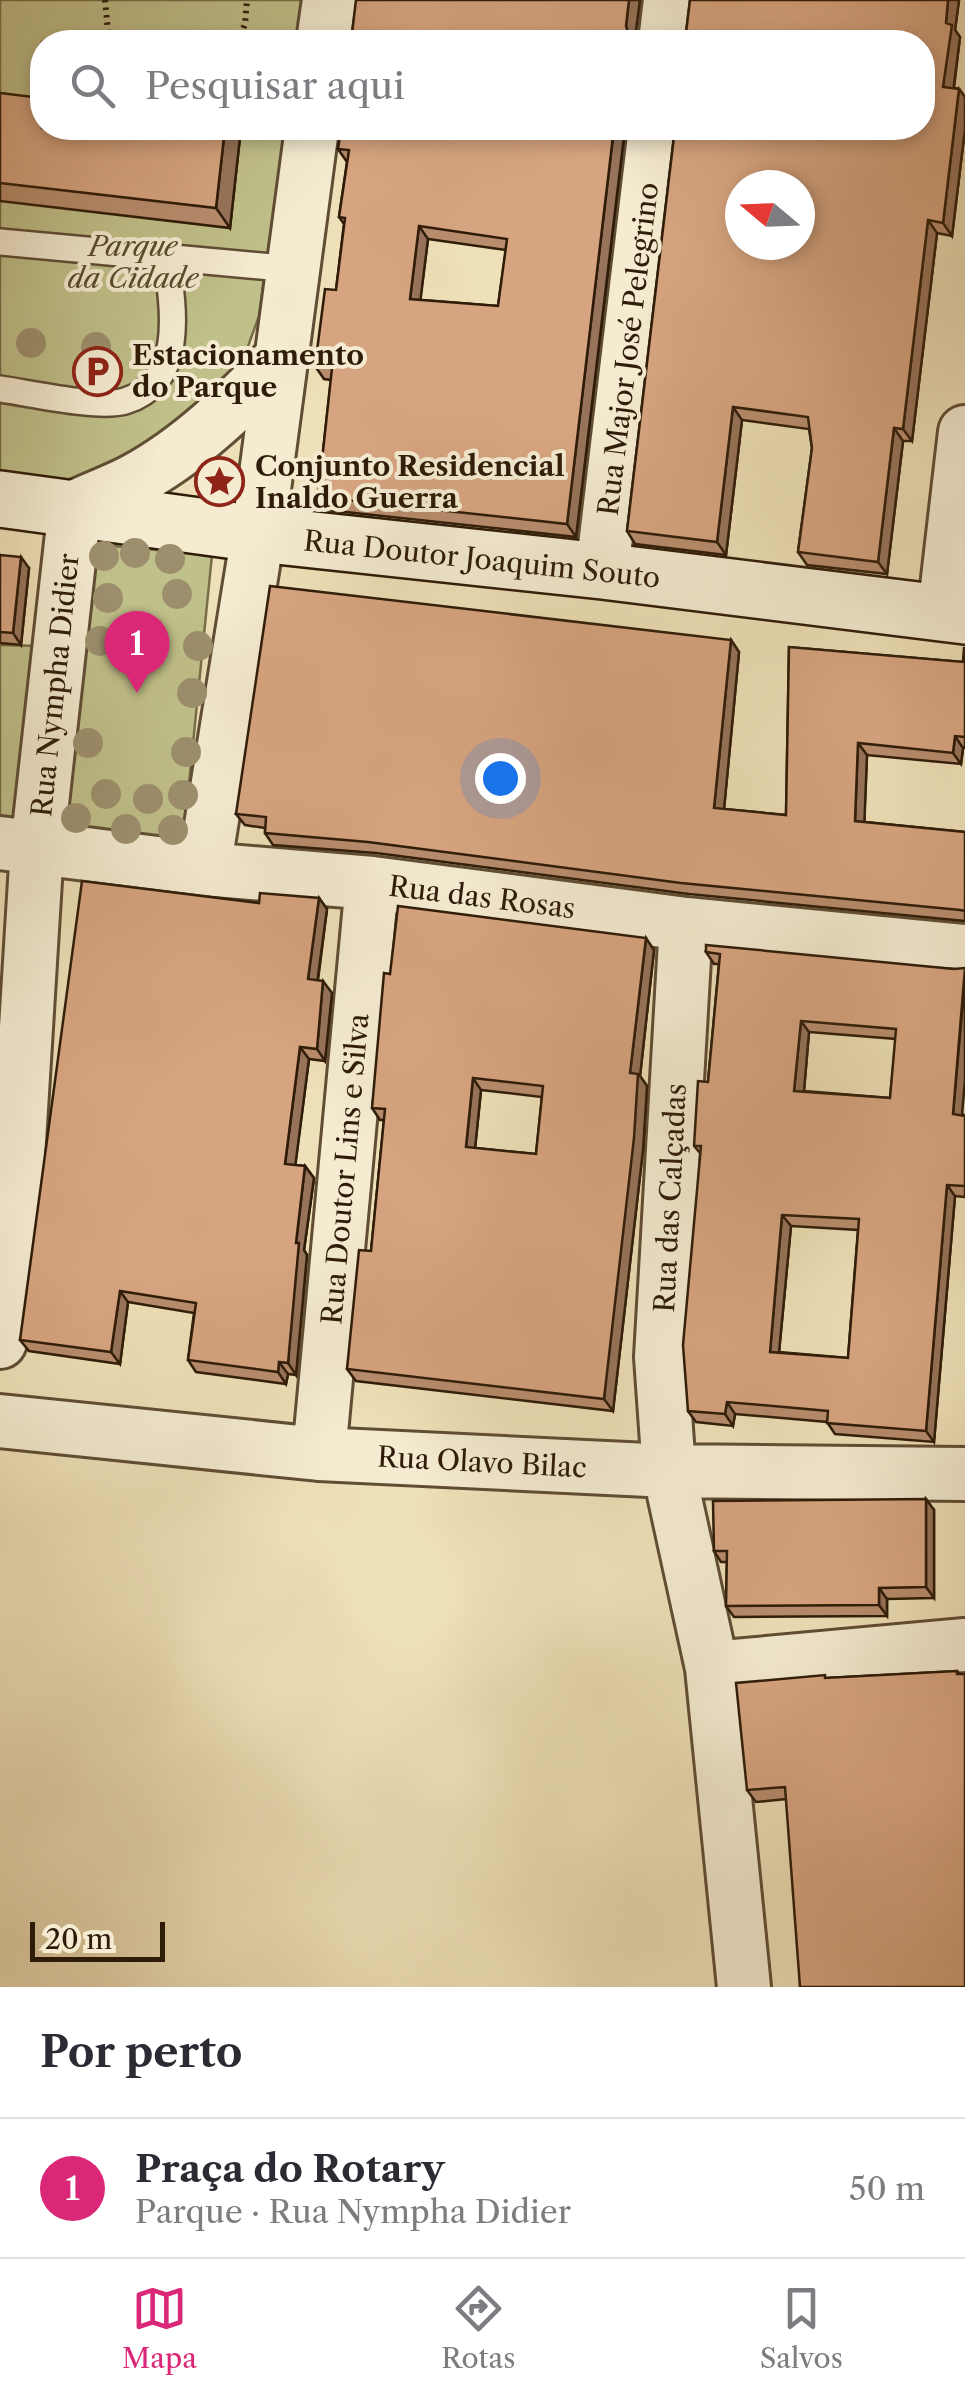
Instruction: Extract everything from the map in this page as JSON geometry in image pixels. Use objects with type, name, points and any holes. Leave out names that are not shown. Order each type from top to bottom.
[{"type":"street","points":[[325,30],[329,0]]},
{"type":"street","points":[[666,30],[670,0]]},
{"type":"street","points":[[204,868],[258,534],[310,140]]},
{"type":"street","name":"Rua Major José Pelegrino","points":[[602,570],[653,140]]},
{"type":"street","points":[[75,507],[134,480],[188,444],[236,404],[284,355]]},
{"type":"street","points":[[954,614],[965,432]]},
{"type":"street","name":"Rua Doutor Joaquim Souto","points":[[0,499],[258,534],[602,570],[954,614]]},
{"type":"street","name":"Rua Nympha Didier","points":[[0,1342],[19,846],[75,507]]},
{"type":"street","name":"Rua das Rosas","points":[[19,846],[372,883],[686,924],[965,950]]},
{"type":"street","name":"Rua Doutor Lins e Silva","points":[[318,1454],[372,883]]},
{"type":"street","name":"Rua das Calçadas","points":[[686,924],[661,1357],[669,1472],[712,1668],[744,1987]]},
{"type":"street","name":"Rua Olavo Bilac","points":[[0,1421],[318,1454],[669,1472],[965,1474]]},
{"type":"street","points":[[712,1668],[965,1645]]},
{"type":"lane","points":[[0,242],[293,270]]},
{"type":"lane","points":[[0,390],[102,403],[124,402],[145,391],[165,366],[175,316],[166,257]]},
{"type":"path","points":[[105,0],[108,30]]},
{"type":"path","points":[[243,30],[247,0]]},
{"type":"green space","name":"Parque da Cidade","points":[[0,0],[303,0],[299,30],[30,30],[30,140],[283,140],[259,316],[243,360],[129,476],[58,485],[0,479]]},
{"type":"green space","points":[[90,544],[212,555],[183,843],[61,831]]},
{"type":"green space","points":[[0,645],[40,646],[30,819],[0,816]]},
{"type":"building","points":[[356,0],[629,0],[627,30],[352,30]]},
{"type":"building","points":[[690,0],[948,0],[946,23],[952,25],[943,87],[959,89],[943,223],[928,220],[903,429],[894,428],[878,562],[798,552],[812,448],[808,417],[733,407],[717,542],[627,531],[674,140],[935,140],[935,30],[686,30]]},
{"type":"building","points":[[0,93],[30,97],[30,140],[224,140],[216,208],[0,183]]},
{"type":"building","points":[[339,140],[613,140],[567,524],[318,497],[332,368],[315,366],[325,289],[336,290],[345,218],[339,217],[349,150],[338,149]],"holes":[[[419,226],[507,239],[498,306],[410,299]]]},
{"type":"building","points":[[0,555],[21,557],[13,633],[0,632]]},
{"type":"building","points":[[270,586],[731,640],[714,808],[786,815],[789,647],[963,662],[965,648],[965,737],[955,736],[953,753],[858,743],[855,821],[965,832],[965,911],[681,883],[368,842],[265,833],[266,817],[236,814]]},
{"type":"building","points":[[82,881],[259,903],[260,893],[319,898],[308,979],[323,981],[317,1049],[300,1047],[285,1164],[305,1166],[288,1363],[279,1362],[278,1372],[188,1360],[196,1303],[120,1291],[111,1352],[20,1340]]},
{"type":"building","points":[[398,906],[646,938],[630,1073],[638,1074],[634,1138],[604,1399],[347,1369],[359,1250],[371,1251],[385,1109],[372,1108],[384,973],[390,974]],"holes":[[[473,1078],[543,1086],[536,1154],[466,1147]]]},
{"type":"building","points":[[706,945],[965,968],[953,1114],[965,1116],[965,1186],[947,1185],[926,1431],[827,1423],[828,1411],[727,1402],[725,1414],[688,1411],[683,1345],[701,1146],[694,1146],[698,1081],[708,1082],[720,954],[706,952]],"holes":[[[801,1021],[896,1029],[890,1098],[794,1091]],[[782,1215],[859,1219],[848,1358],[770,1352]]]},
{"type":"building","points":[[926,1499],[926,1587],[879,1588],[879,1605],[726,1606],[727,1551],[714,1551],[713,1501]]},
{"type":"building","points":[[957,1671],[965,1674],[965,1987],[800,1987],[785,1787],[747,1790],[736,1683],[825,1675]]},
{"type":"place","name":"Estacionamento do Parque","points":[[97,371]]},
{"type":"place","name":"Conjunto Residencial Inaldo Guerra","points":[[220,482]]},
{"type":"place","name":"Praça do Rotary","points":[[137,693]]}]
